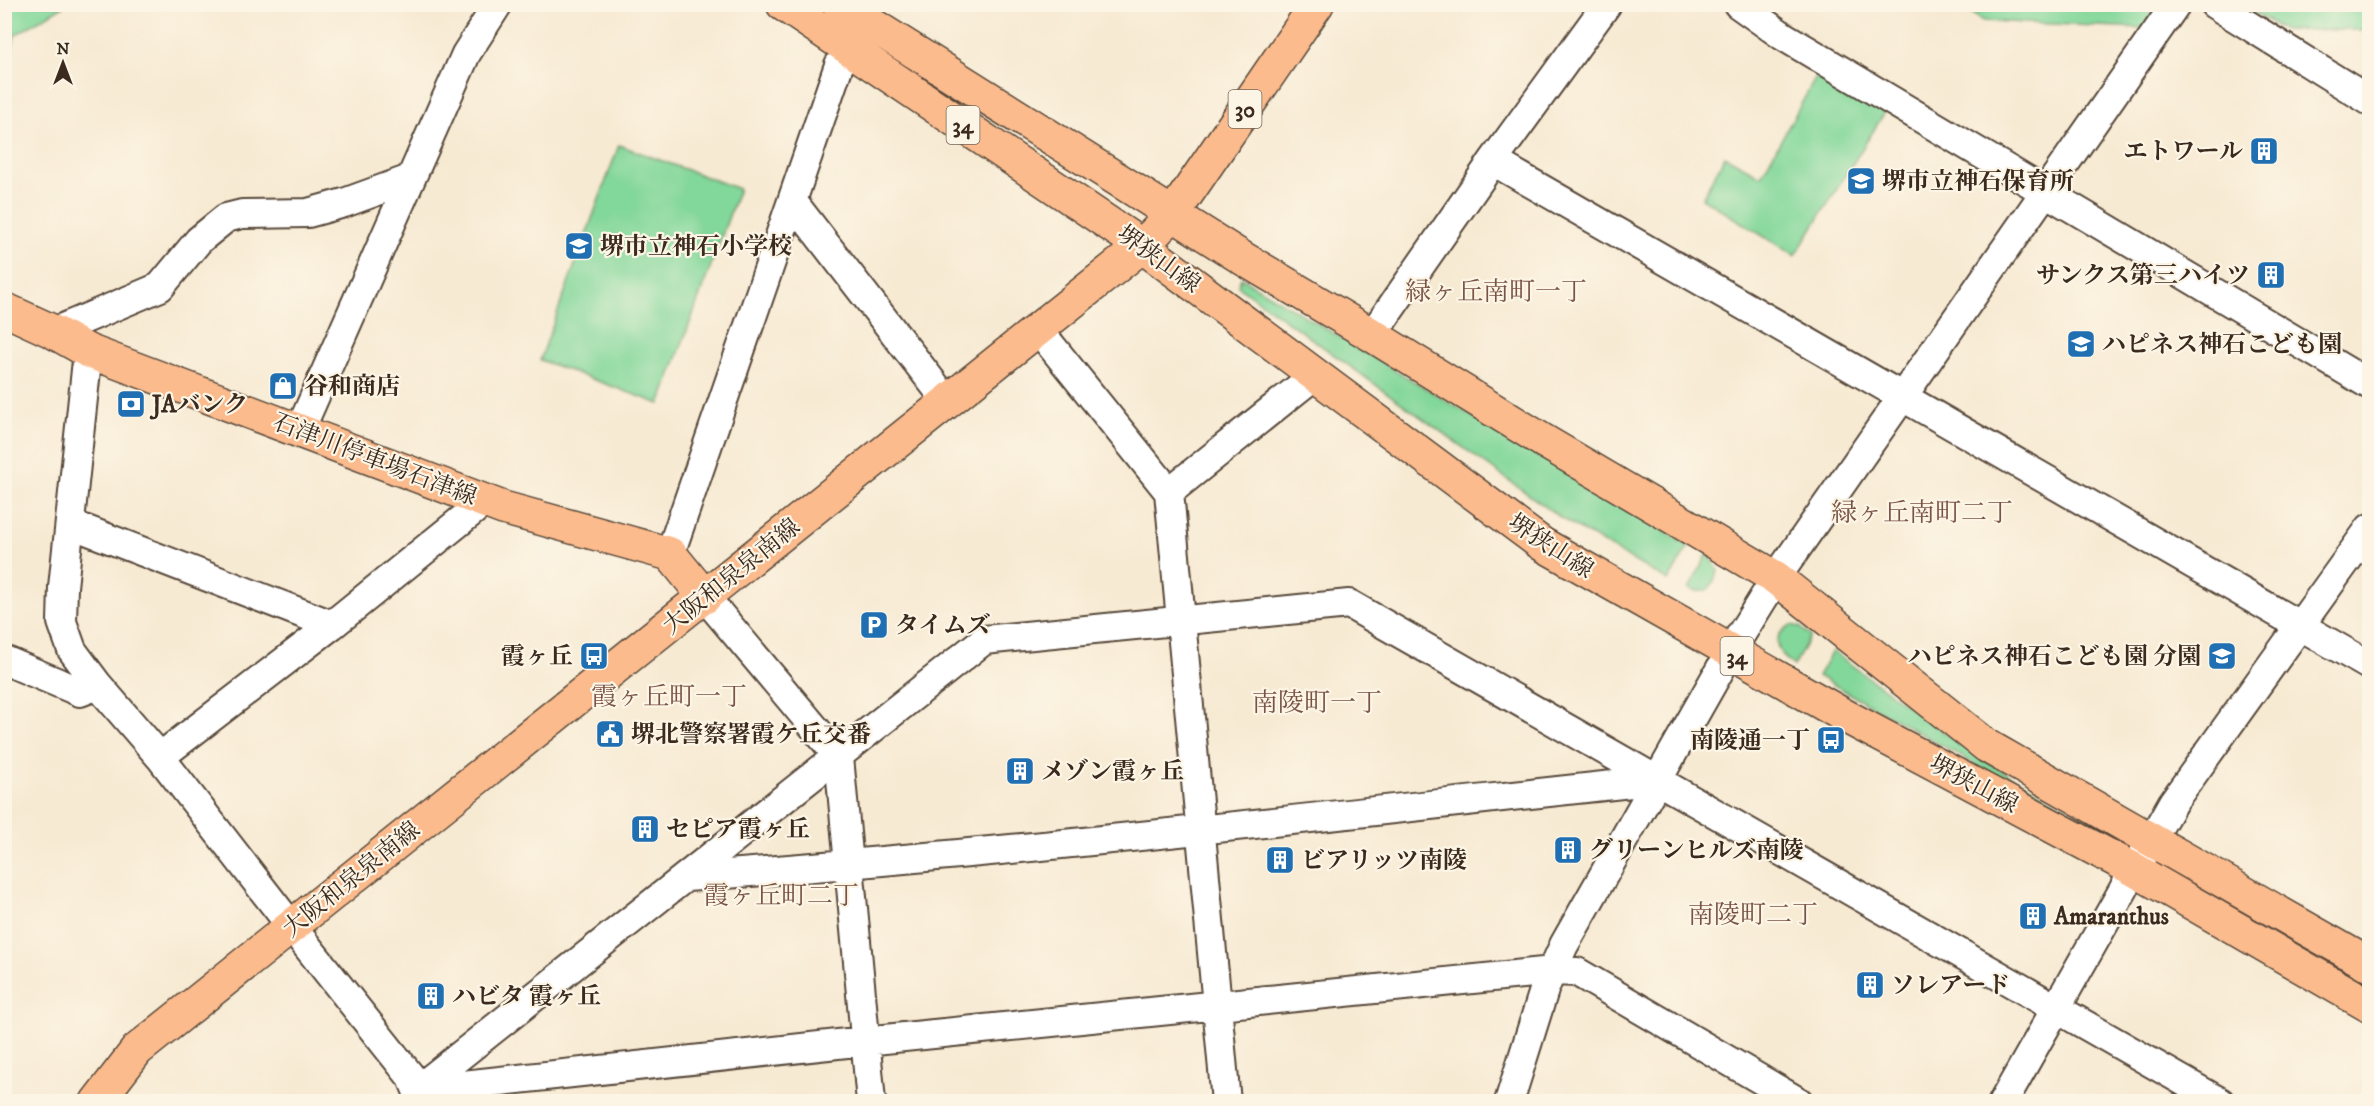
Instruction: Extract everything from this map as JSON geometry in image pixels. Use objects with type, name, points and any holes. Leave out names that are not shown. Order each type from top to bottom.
[{"type":"main road","name":"堺狭山線","points":[[783,4],[1142,246],[1542,544],[1845,716],[2135,870],[2370,1006]]},
{"type":"main road","name":"堺狭山線","points":[[839,4],[1244,260],[1776,578],[1987,746],[2370,965]]},
{"type":"main road","name":"大阪和泉泉南線","points":[[97,1101],[137,1050],[1142,246],[1173,214],[1317,4]]},
{"type":"main road","name":"石津川停車場石津線","points":[[4,309],[88,351],[485,501],[669,554]]},
{"type":"main road","points":[[669,554],[705,597]]},
{"type":"street","points":[[300,430],[466,54],[498,4]]},
{"type":"street","points":[[1372,335],[1493,161],[1607,4]]},
{"type":"street","points":[[1738,4],[1783,36],[2370,385]]},
{"type":"street","points":[[1509,1101],[1545,987],[1564,945],[1730,652],[1776,578],[2176,4]]},
{"type":"street","points":[[2214,4],[2370,101]]},
{"type":"street","points":[[669,554],[793,202],[838,65],[851,49]]},
{"type":"street","points":[[1493,161],[2370,666]]},
{"type":"street","points":[[54,332],[160,287],[198,240],[226,218],[242,214],[308,213],[344,203],[410,179]]},
{"type":"street","points":[[793,202],[946,401]]},
{"type":"street","points":[[1037,328],[1169,492],[1226,1101]]},
{"type":"street","points":[[88,351],[63,587],[62,622],[72,650],[98,685],[160,757],[412,1078],[420,1096]]},
{"type":"street","points":[[1169,492],[1315,375]]},
{"type":"street","points":[[160,757],[332,625],[485,501]]},
{"type":"street","points":[[71,524],[332,625]]},
{"type":"street","points":[[2003,1101],[2173,802],[2370,528]]},
{"type":"street","points":[[705,597],[839,757],[871,1101]]},
{"type":"street","points":[[420,1096],[687,877],[984,640],[1349,604],[2220,1101]]},
{"type":"street","points":[[4,660],[80,692],[98,685]]},
{"type":"street","points":[[687,877],[849,865],[1200,830],[1659,780]]},
{"type":"street","points":[[420,1096],[865,1041],[1553,971],[1577,972],[1799,1101]]},
{"type":"green space","points":[[5,4],[65,5],[15,35],[5,77]]},
{"type":"green space","points":[[1959,5],[2160,5],[2144,28],[1983,21]]},
{"type":"green space","points":[[2241,5],[2369,5],[2369,30],[2284,30]]},
{"type":"green space","points":[[1820,70],[1887,109],[1795,256],[1702,198],[1725,156],[1761,176]]},
{"type":"green space","points":[[619,145],[739,189],[660,404],[540,360]]},
{"type":"green space","points":[[1241,278],[1689,546],[1668,581],[1564,520],[1238,286]]},
{"type":"green space","points":[[1708,553],[1718,570],[1714,581],[1705,591],[1689,589]]},
{"type":"green space","points":[[1791,625],[1800,627],[1810,636],[1794,666],[1783,656],[1777,640],[1779,635]]},
{"type":"green space","points":[[1832,651],[1974,754],[2083,818],[2080,823],[1818,676]]},
{"type":"place","name":"エトワール","points":[[2264,151]]},
{"type":"place","name":"堺市立神石保育所","points":[[1861,181]]},
{"type":"place","name":"堺市立神石小学校","points":[[579,246]]},
{"type":"place","name":"サンクス第三ハイツ","points":[[2271,275]]},
{"type":"place","name":"ハピネス神石こども園","points":[[2081,344]]},
{"type":"place","name":"谷和商店","points":[[283,386]]},
{"type":"place","name":"JAバンク","points":[[131,404]]},
{"type":"place","name":"タイムズ","points":[[874,625]]},
{"type":"place","name":"霞ヶ丘","points":[[594,656]]},
{"type":"place","name":"ハピネス神石こども園 分園","points":[[2222,656]]},
{"type":"place","name":"堺北警察署霞ケ丘交番","points":[[610,734]]},
{"type":"place","name":"南陵通一丁","points":[[1831,740]]},
{"type":"place","name":"メゾン霞ヶ丘","points":[[1020,771]]},
{"type":"place","name":"セピア霞ヶ丘","points":[[645,829]]},
{"type":"place","name":"グリーンヒルズ南陵","points":[[1568,850]]},
{"type":"place","name":"ビアリッツ南陵","points":[[1280,860]]},
{"type":"place","name":"Amaranthus","points":[[2033,916]]},
{"type":"place","name":"ソレアード","points":[[1870,985]]},
{"type":"place","name":"ハビタ 霞ヶ丘","points":[[431,996]]},
{"type":"district","name":"緑ヶ丘南町一丁","points":[[1496,291]]},
{"type":"district","name":"緑ヶ丘南町二丁","points":[[1922,512]]},
{"type":"district","name":"霞ヶ丘町一丁","points":[[669,696]]},
{"type":"district","name":"南陵町一丁","points":[[1317,702]]},
{"type":"district","name":"霞ヶ丘町二丁","points":[[781,895]]},
{"type":"district","name":"南陵町二丁","points":[[1753,914]]}]
